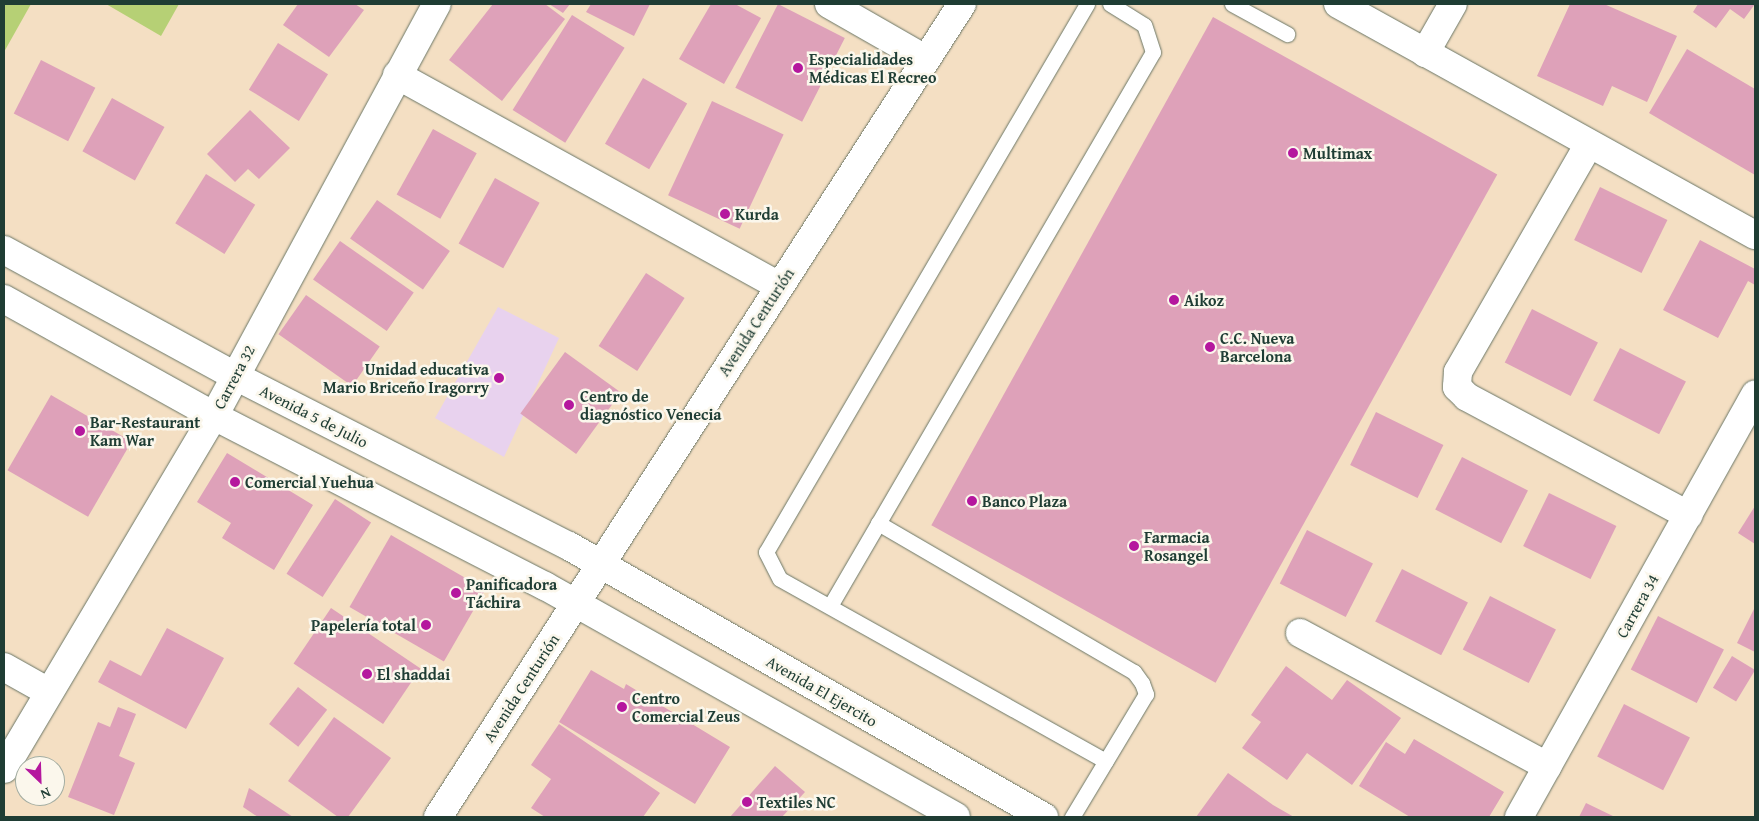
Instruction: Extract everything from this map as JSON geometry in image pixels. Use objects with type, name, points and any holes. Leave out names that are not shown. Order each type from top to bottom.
[{"type":"street","name":"Carrera 32","points":[[4,769],[47,691],[214,416],[437,4]]},
{"type":"street","points":[[829,4],[925,59]]},
{"type":"street","name":"Avenida Centurión","points":[[438,817],[962,4]]},
{"type":"street","points":[[1338,4],[1755,235]]},
{"type":"street","points":[[1425,53],[1453,4]]},
{"type":"street","points":[[397,75],[779,286]]},
{"type":"street","points":[[1589,144],[1458,372],[1457,387],[1467,397],[1688,515]]},
{"type":"street","name":"Avenida 5 de Julio","points":[[4,250],[234,376],[600,564]]},
{"type":"street","points":[[4,299],[214,416],[576,603],[956,817]]},
{"type":"street","name":"Carrera 34","points":[[1519,817],[1755,395]]},
{"type":"street","name":"Avenida El Ejercito","points":[[600,564],[1044,817]]},
{"type":"street","points":[[1300,633],[1547,766]]},
{"type":"street","points":[[4,667],[47,691]]},
{"type":"lane","points":[[1087,4],[770,538],[766,552],[780,579],[1106,761]]},
{"type":"lane","points":[[830,606],[1153,52],[1144,25],[1110,4]]},
{"type":"lane","points":[[1232,4],[1288,34]]},
{"type":"lane","points":[[878,522],[1134,672],[1146,694],[1072,817]]},
{"type":"shaded area","name":"Unidad educativa Mario Briceño Iragorry","points":[[498,307],[559,338],[504,457],[435,418]]},
{"type":"green space","points":[[4,4],[31,4],[4,52]]},
{"type":"green space","points":[[106,4],[179,4],[161,36]]},
{"type":"building","points":[[298,4],[355,4],[364,10],[329,57],[283,25]]},
{"type":"building","points":[[493,4],[545,4],[565,19],[502,101],[449,60]]},
{"type":"building","points":[[549,4],[570,4],[563,13]]},
{"type":"building","points":[[591,4],[650,4],[634,36],[586,12]]},
{"type":"building","points":[[711,4],[735,4],[761,18],[724,84],[679,59]]},
{"type":"building","points":[[778,4],[845,38],[802,122],[735,88]]},
{"type":"building","points":[[1570,4],[1604,4],[1677,36],[1647,102],[1612,86],[1603,106],[1537,76]]},
{"type":"building","points":[[1698,4],[1755,4],[1744,19],[1730,9],[1716,28],[1693,12]]},
{"type":"building","points":[[572,15],[625,48],[565,143],[513,110]]},
{"type":"building","name":"C.C. Nueva Barcelona","points":[[1213,17],[1497,175],[1216,683],[931,525]]},
{"type":"building","points":[[278,43],[328,74],[299,121],[249,90]]},
{"type":"building","points":[[1687,49],[1755,89],[1755,175],[1649,113]]},
{"type":"building","points":[[41,60],[95,88],[68,141],[14,113]]},
{"type":"building","points":[[643,78],[687,104],[649,169],[605,144]]},
{"type":"building","points":[[112,98],[164,127],[135,180],[82,151]]},
{"type":"building","points":[[712,101],[784,134],[740,229],[668,195]]},
{"type":"building","points":[[250,110],[290,148],[259,179],[248,169],[235,182],[207,154]]},
{"type":"building","points":[[433,129],[477,153],[440,219],[397,195]]},
{"type":"building","points":[[206,174],[255,205],[224,254],[175,223]]},
{"type":"building","points":[[495,178],[540,203],[503,268],[459,244]]},
{"type":"building","points":[[1600,187],[1667,220],[1642,273],[1574,240]]},
{"type":"building","points":[[377,200],[450,251],[423,290],[350,239]]},
{"type":"building","points":[[1700,240],[1755,269],[1755,285],[1748,281],[1718,338],[1663,310]]},
{"type":"building","points":[[340,241],[414,293],[387,331],[313,280]]},
{"type":"building","points":[[646,273],[685,298],[637,371],[599,346]]},
{"type":"building","points":[[306,295],[380,347],[352,386],[278,334]]},
{"type":"building","points":[[1532,309],[1598,343],[1571,396],[1505,362]]},
{"type":"building","points":[[1620,348],[1686,382],[1659,434],[1593,401]]},
{"type":"building","points":[[565,352],[621,393],[576,454],[520,413]]},
{"type":"building","points":[[51,395],[132,442],[88,517],[8,470]]},
{"type":"building","points":[[1376,412],[1443,445],[1418,498],[1350,465]]},
{"type":"building","points":[[227,453],[313,505],[274,570],[222,538],[231,523],[197,502]]},
{"type":"building","points":[[1462,457],[1528,491],[1501,543],[1435,510]]},
{"type":"building","points":[[1549,493],[1616,526],[1591,579],[1523,546]]},
{"type":"building","points":[[335,499],[371,522],[323,597],[287,574]]},
{"type":"building","points":[[1755,506],[1755,544],[1738,533]]},
{"type":"building","points":[[1307,530],[1373,564],[1346,617],[1280,583]]},
{"type":"building","points":[[391,535],[485,590],[444,661],[350,607]]},
{"type":"building","points":[[1402,569],[1468,603],[1441,655],[1375,622]]},
{"type":"building","points":[[1490,596],[1556,630],[1529,683],[1463,649]]},
{"type":"building","points":[[1755,607],[1755,652],[1737,643]]},
{"type":"building","points":[[331,608],[421,668],[383,724],[294,664]]},
{"type":"building","points":[[1658,616],[1724,650],[1697,703],[1631,669]]},
{"type":"building","points":[[167,628],[224,658],[186,729],[98,682],[110,660],[141,676]]},
{"type":"building","points":[[1732,656],[1755,670],[1736,702],[1713,688]]},
{"type":"building","points":[[1286,666],[1332,700],[1347,680],[1401,718],[1352,785],[1307,753],[1287,780],[1242,748],[1261,722],[1251,715]]},
{"type":"building","points":[[591,670],[624,689],[626,684],[730,747],[695,804],[559,722]]},
{"type":"building","points":[[298,687],[327,710],[298,747],[269,724]]},
{"type":"building","points":[[1624,704],[1690,738],[1663,790],[1597,757]]},
{"type":"building","points":[[118,707],[136,714],[119,756],[135,763],[114,815],[68,797],[98,722],[110,727]]},
{"type":"building","points":[[334,717],[391,758],[348,817],[338,817],[288,781]]},
{"type":"building","points":[[559,724],[660,793],[643,817],[545,817],[531,808],[551,779],[531,765]]},
{"type":"building","points":[[1414,739],[1504,792],[1489,817],[1410,817],[1359,786],[1386,742],[1405,754]]},
{"type":"building","points":[[775,766],[805,792],[782,817],[730,817]]},
{"type":"building","points":[[1228,773],[1273,805],[1294,817],[1196,817]]},
{"type":"building","points":[[249,788],[293,817],[258,817],[243,807]]},
{"type":"building","points":[[1586,803],[1615,817],[1579,817]]},
{"type":"place","name":"Especialidades Médicas El Recreo","points":[[798,68]]},
{"type":"place","name":"Multimax","points":[[1293,153]]},
{"type":"place","name":"Kurda","points":[[725,214]]},
{"type":"place","name":"Aikoz","points":[[1174,300]]},
{"type":"place","name":"C.C. Nueva Barcelona","points":[[1210,347]]},
{"type":"place","name":"Unidad educativa Mario Briceño Iragorry","points":[[499,378]]},
{"type":"place","name":"Centro de diagnóstico Venecia","points":[[569,405]]},
{"type":"place","name":"Bar-Restaurant Kam War","points":[[80,431]]},
{"type":"place","name":"Comercial Yuehua","points":[[235,482]]},
{"type":"place","name":"Banco Plaza","points":[[972,501]]},
{"type":"place","name":"Farmacia Rosangel","points":[[1134,546]]},
{"type":"place","name":"Panificadora Táchira","points":[[456,593]]},
{"type":"place","name":"Papelería total","points":[[426,625]]},
{"type":"place","name":"El shaddai","points":[[367,674]]},
{"type":"place","name":"Centro Comercial Zeus","points":[[622,707]]},
{"type":"place","name":"Textiles NC","points":[[747,802]]}]
